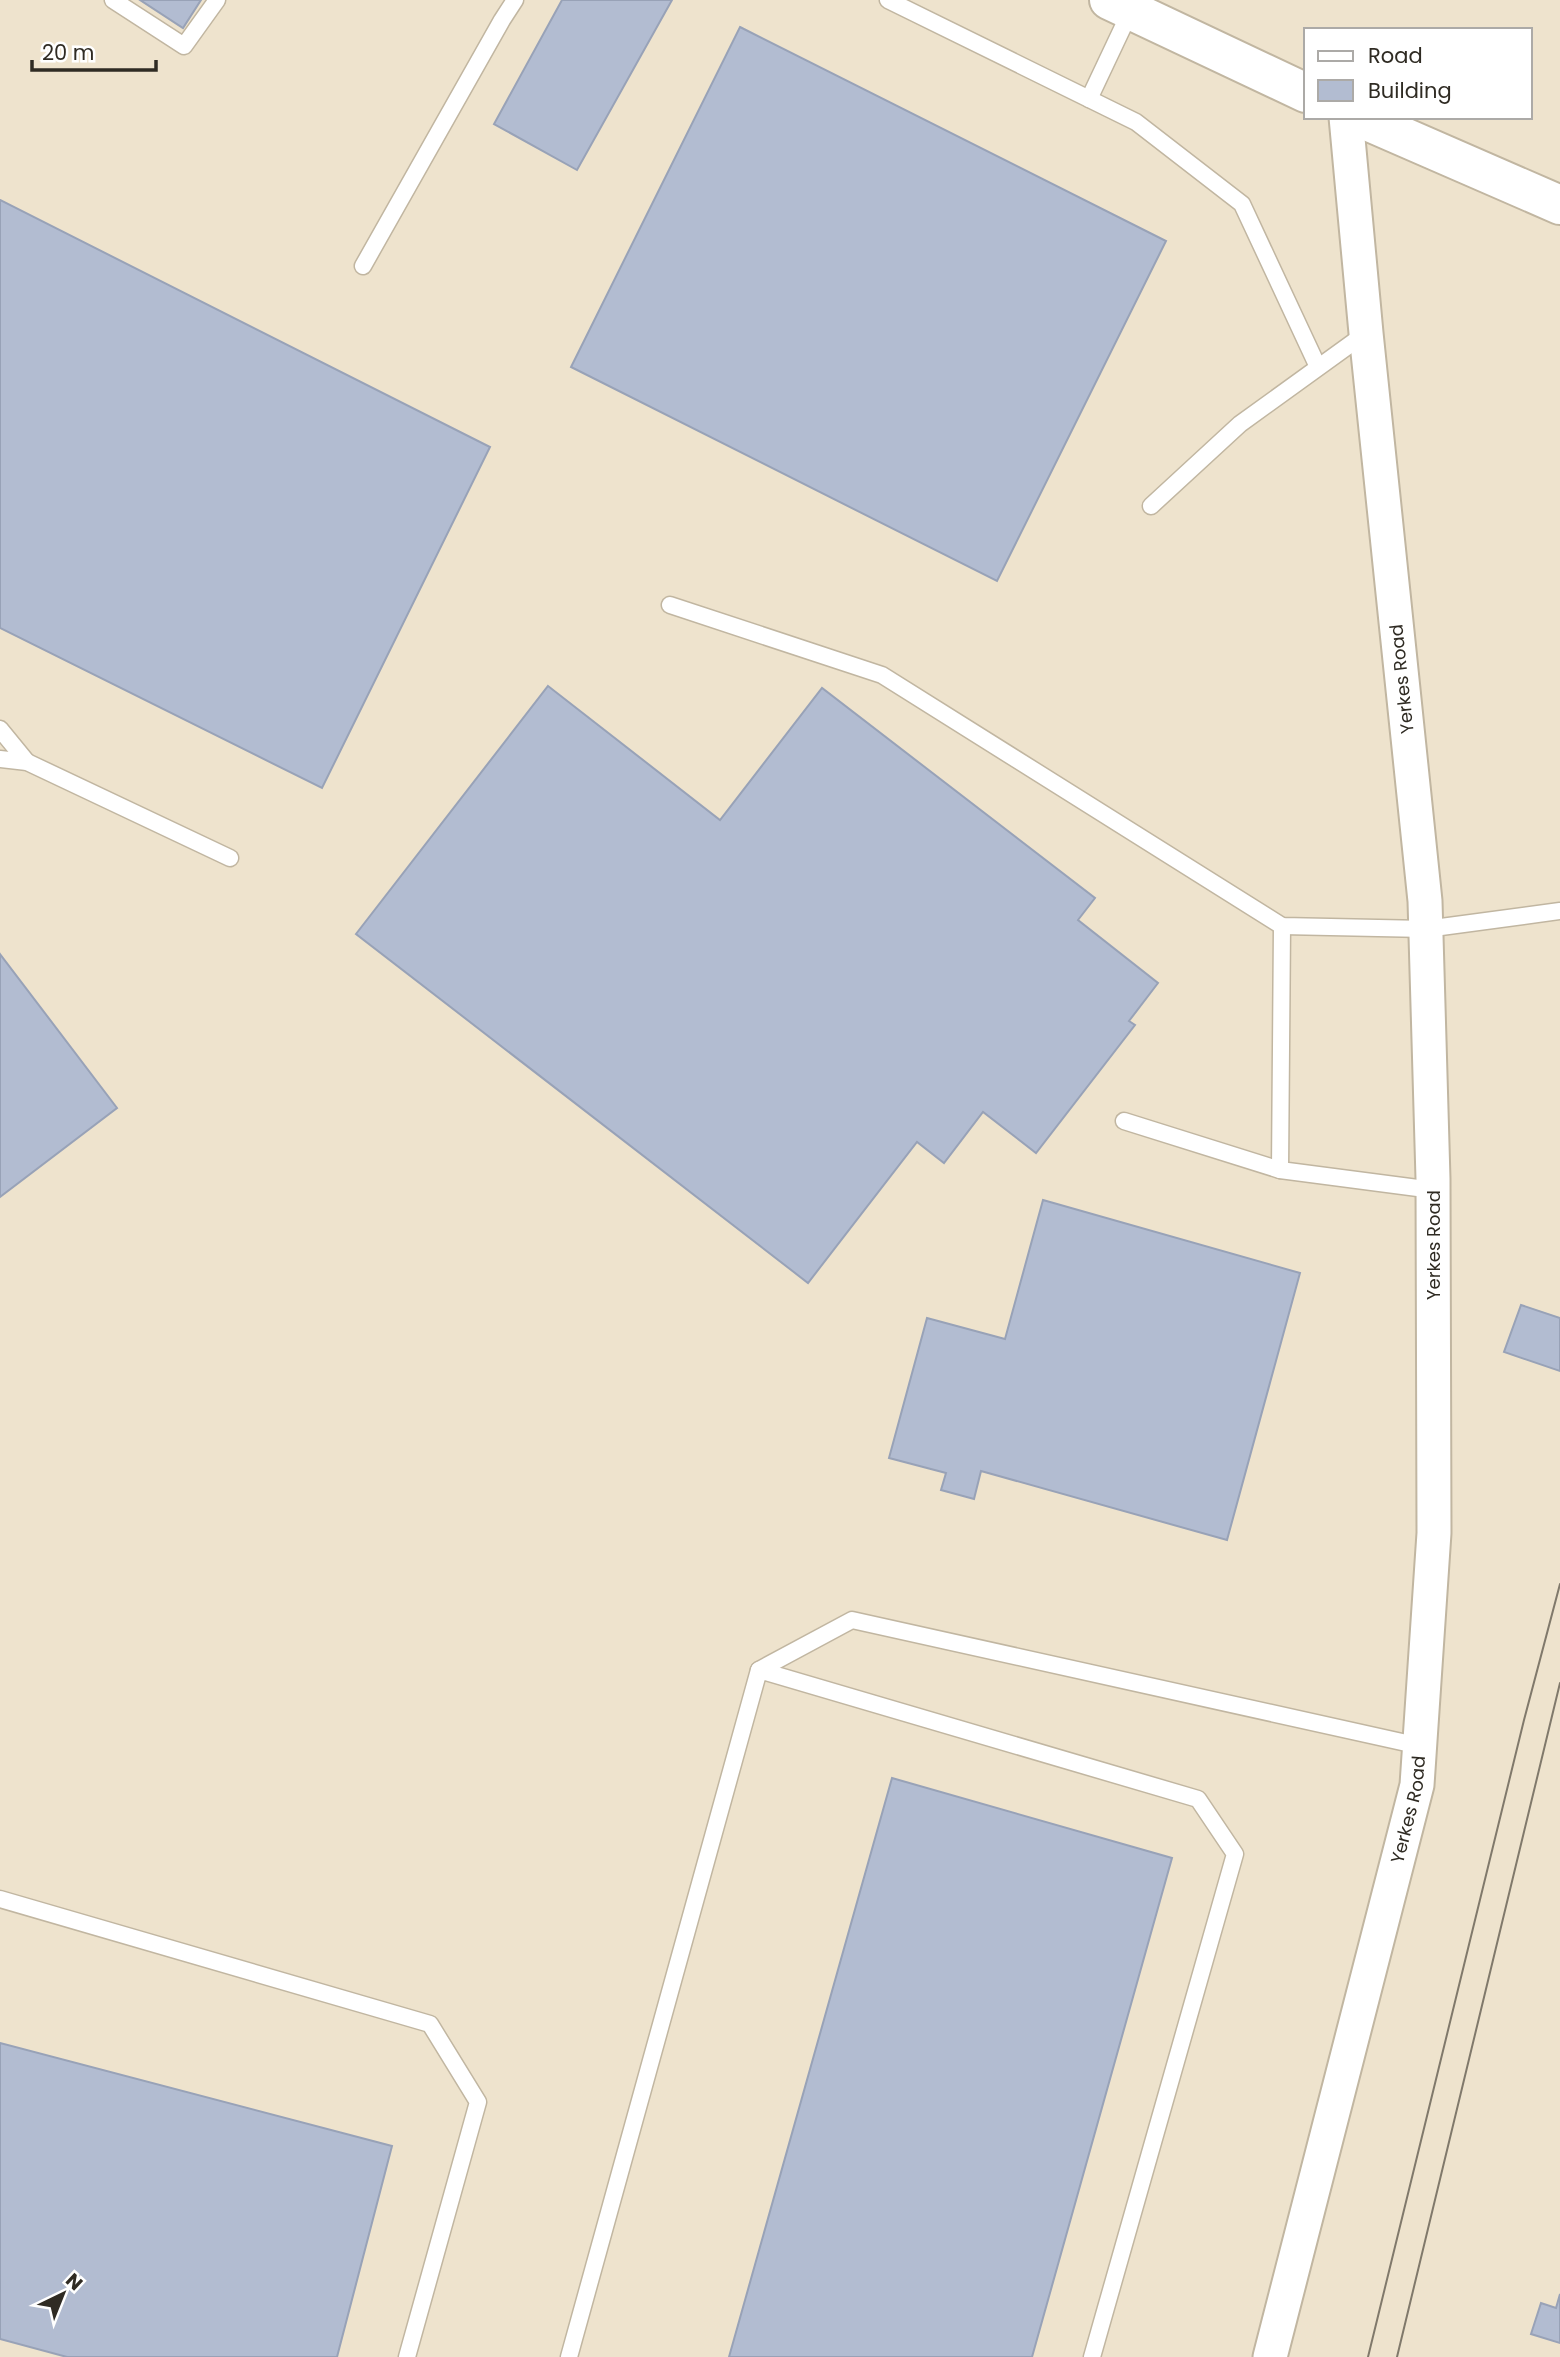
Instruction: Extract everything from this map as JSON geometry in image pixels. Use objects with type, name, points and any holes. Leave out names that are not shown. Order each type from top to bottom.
[{"type":"street","points":[[1120,5],[1304,92]]},
{"type":"street","name":"Yerkes Road","points":[[1270,2357],[1417,1785],[1434,1534],[1433,1190],[1425,901],[1346,119]]},
{"type":"street","points":[[1363,119],[1560,205]]},
{"type":"lane","points":[[113,0],[184,46],[217,0]]},
{"type":"lane","points":[[363,266],[515,0]]},
{"type":"lane","points":[[888,0],[1136,122],[1242,204],[1318,368]]},
{"type":"lane","points":[[1089,99],[1120,5]]},
{"type":"lane","points":[[1151,506],[1240,424],[1366,333]]},
{"type":"lane","points":[[670,605],[882,675],[1282,926],[1426,929],[1560,911]]},
{"type":"lane","points":[[0,729],[27,762]]},
{"type":"lane","points":[[0,759],[27,762],[230,858]]},
{"type":"lane","points":[[1280,1171],[1282,926]]},
{"type":"lane","points":[[1124,1121],[1280,1171],[1433,1190]]},
{"type":"lane","points":[[569,2357],[760,1670],[852,1620],[1420,1746]]},
{"type":"lane","points":[[760,1670],[1198,1800],[1235,1854],[1092,2357]]},
{"type":"lane","points":[[0,1899],[430,2024],[478,2102],[407,2357]]},
{"type":"building","points":[[140,0],[201,0],[183,28]]},
{"type":"building","points":[[562,0],[672,0],[577,170],[494,124]]},
{"type":"building","points":[[740,27],[1166,241],[997,581],[571,367]]},
{"type":"building","points":[[0,200],[490,447],[322,788],[0,628]]},
{"type":"building","points":[[548,686],[720,820],[822,688],[1095,898],[1078,920],[1158,983],[1129,1021],[1135,1025],[1036,1153],[983,1112],[944,1163],[917,1142],[808,1283],[356,934]]},
{"type":"building","points":[[0,954],[117,1108],[0,1197]]},
{"type":"building","points":[[1043,1200],[1300,1273],[1227,1540],[981,1471],[974,1499],[941,1490],[946,1473],[889,1458],[927,1318],[1005,1339]]},
{"type":"building","points":[[1521,1305],[1560,1318],[1560,1371],[1504,1352]]},
{"type":"building","points":[[892,1778],[1172,1858],[1032,2357],[729,2357]]},
{"type":"building","points":[[0,2043],[392,2146],[337,2357],[67,2357],[0,2339]]},
{"type":"building","points":[[1560,2294],[1560,2343],[1531,2334],[1541,2303],[1556,2308]]},
{"type":"tram line","points":[[1368,2357],[1524,1720],[1560,1584]]},
{"type":"tram line","points":[[1397,2357],[1560,1683]]}]
